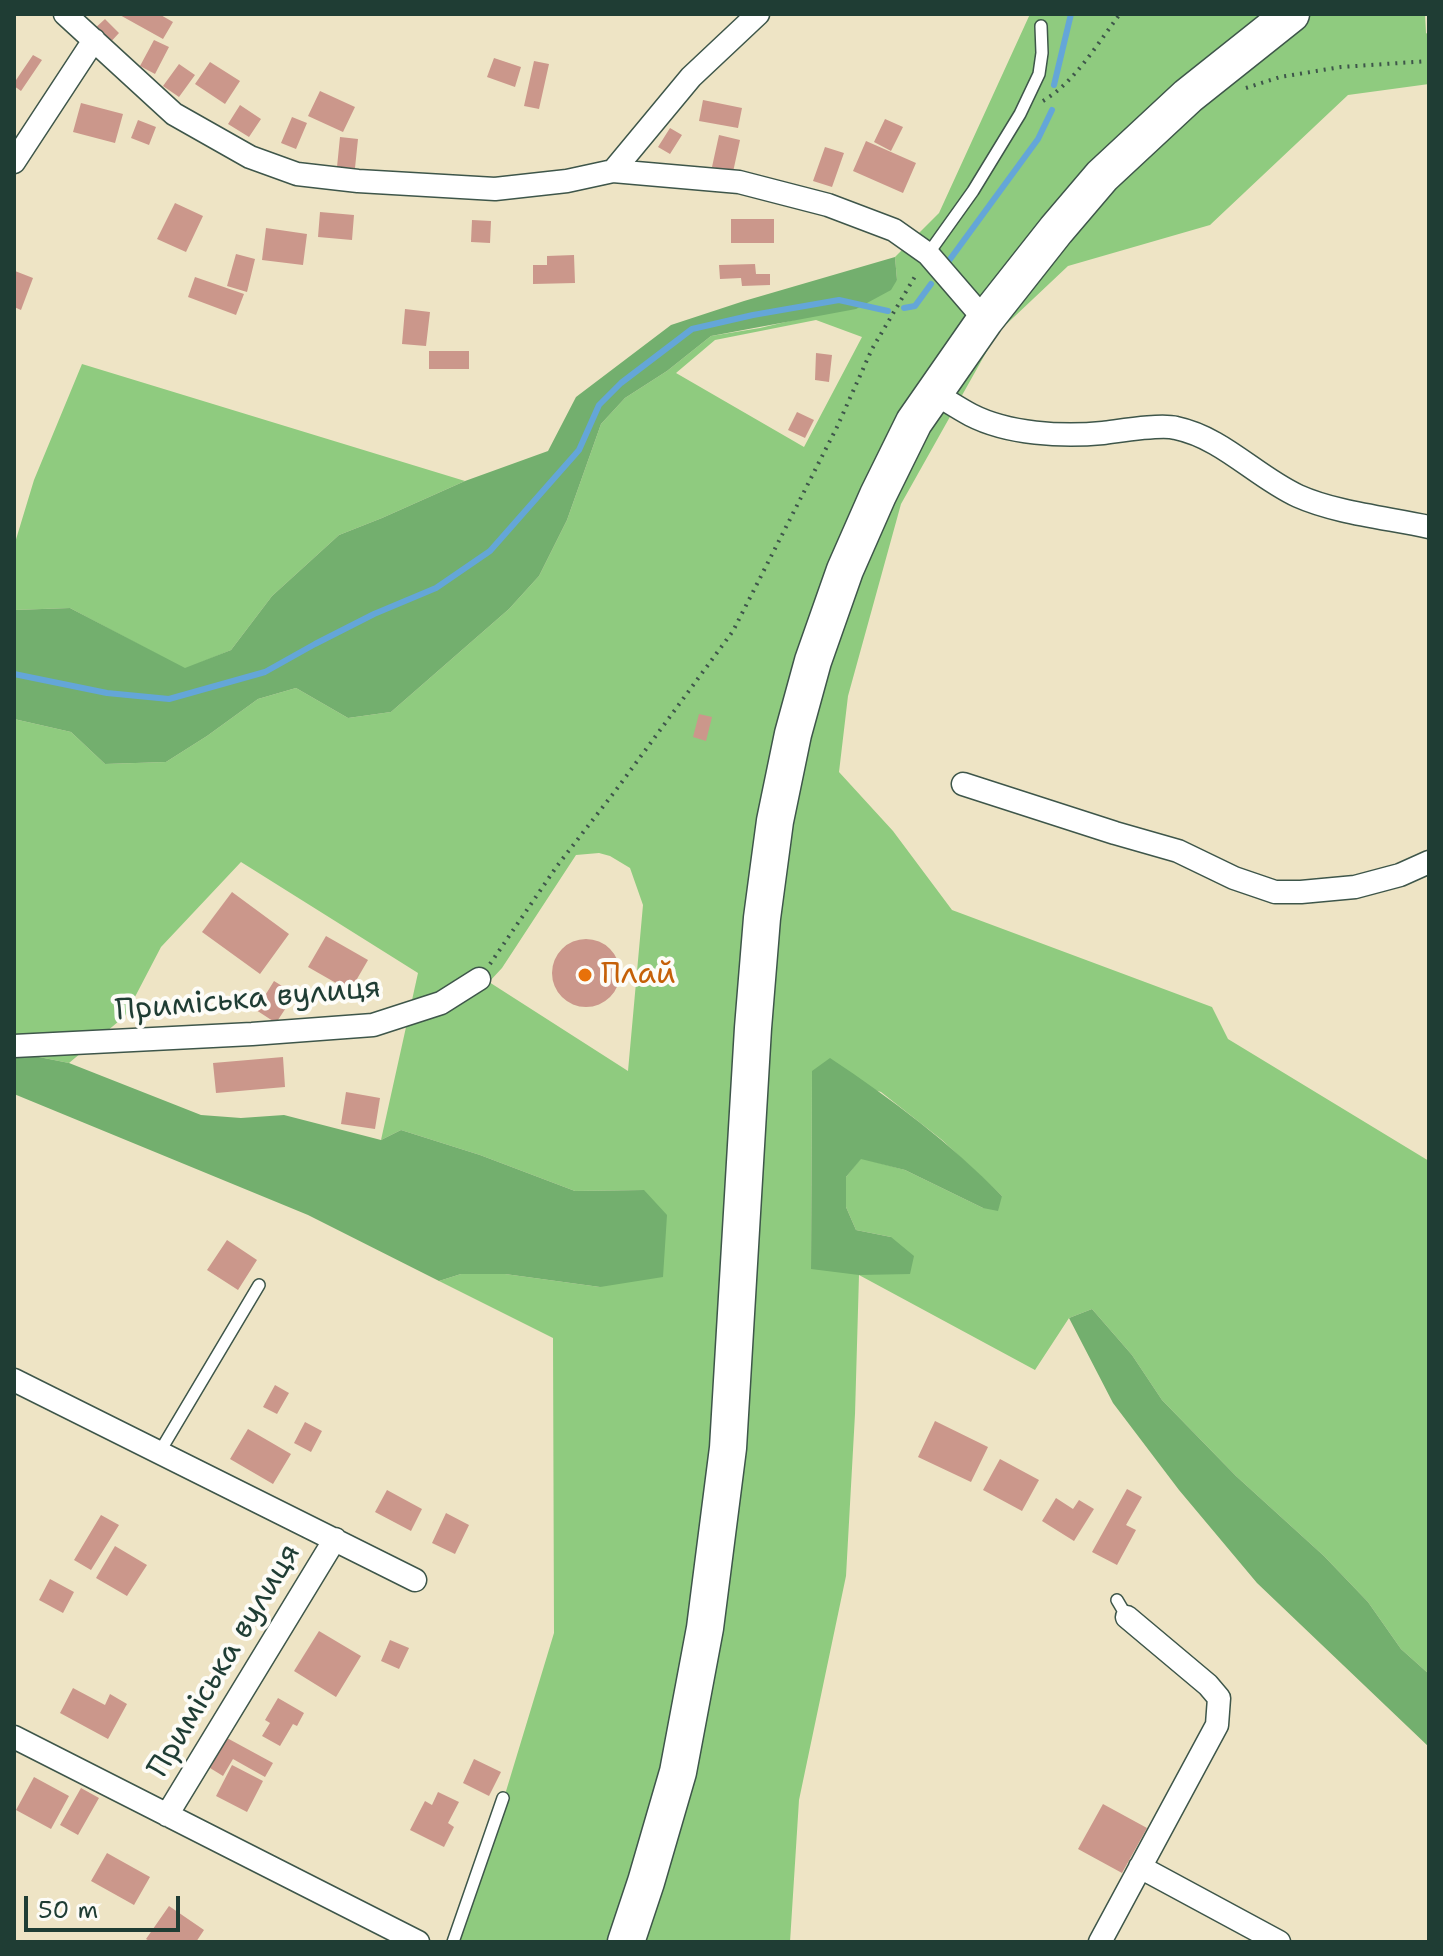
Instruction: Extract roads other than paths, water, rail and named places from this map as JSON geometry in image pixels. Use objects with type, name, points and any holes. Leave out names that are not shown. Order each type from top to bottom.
[{"type":"highway","points":[[626,1942],[678,1772],[705,1628],[728,1448],[762,918],[775,821],[793,734],[813,661],[845,570],[914,422],[985,320],[1102,176],[1188,96],[1291,14]]},
{"type":"street","points":[[65,14],[174,114],[250,157],[297,174],[495,189],[567,181],[613,171],[739,182],[828,205],[894,230],[928,254],[985,320]]},
{"type":"street","points":[[613,171],[691,77],[758,14]]},
{"type":"street","points":[[14,162],[94,40]]},
{"type":"street","points":[[934,393],[995,424],[1035,432],[1080,435],[1172,427],[1194,433],[1232,453],[1299,496],[1333,507],[1429,527]]},
{"type":"street","points":[[963,784],[1178,851],[1234,878],[1275,892],[1355,887],[1400,875],[1429,862]]},
{"type":"street","name":"Приміська вулиця","points":[[14,1046],[373,1025],[441,1003],[479,979]]},
{"type":"street","name":"Приміська вулиця","points":[[14,1380],[415,1580]]},
{"type":"street","name":"Приміська вулиця","points":[[167,1815],[335,1539]]},
{"type":"street","points":[[1100,1942],[1217,1725],[1219,1698],[1122,1608]]},
{"type":"street","name":"Приміська вулиця","points":[[14,1737],[418,1942]]},
{"type":"street","points":[[1140,1867],[1279,1942]]},
{"type":"lane","points":[[928,254],[973,191],[1020,114],[1039,74],[1041,26]]},
{"type":"lane","points":[[159,1453],[259,1285]]},
{"type":"lane","points":[[453,1942],[503,1798]]},
{"type":"waterway","points":[[1054,85],[1071,14]]},
{"type":"waterway","points":[[948,262],[1038,139],[1052,110]]},
{"type":"waterway","points":[[904,308],[915,306],[931,284]]},
{"type":"waterway","points":[[14,674],[107,693],[169,699],[265,672],[374,614],[436,588],[490,551],[579,450],[599,405],[621,383],[692,329],[839,300],[888,311]]},
{"type":"place","name":"Плай","points":[[585,975]]}]
